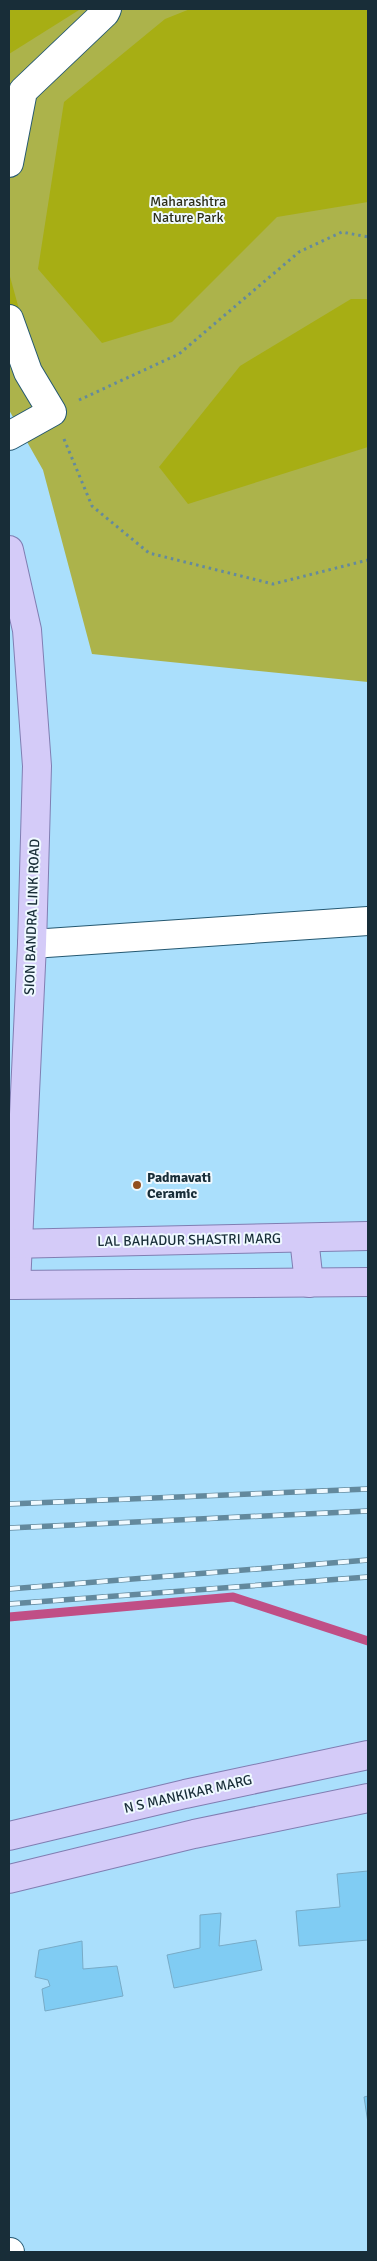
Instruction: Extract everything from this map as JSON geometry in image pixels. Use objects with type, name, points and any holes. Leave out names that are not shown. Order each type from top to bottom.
[{"type":"main road","name":"SION BANDRA LINK ROAD","points":[[9,550],[27,630],[37,766],[32,944],[12,1285]]},
{"type":"main road","name":"LAL BAHADUR SHASTRI MARG","points":[[14,1244],[368,1236]]},
{"type":"main road","points":[[304,1238],[308,1283]]},
{"type":"main road","points":[[12,1285],[368,1282]]},
{"type":"main road","name":"N S MANKIKAR MARG","points":[[9,1836],[185,1794],[368,1755]]},
{"type":"main road","points":[[185,1794],[194,1834]]},
{"type":"main road","points":[[9,1879],[194,1834],[368,1798]]},
{"type":"street","points":[[9,163],[23,91],[107,9]]},
{"type":"street","points":[[9,319],[28,372],[52,412],[9,436]]},
{"type":"street","points":[[32,944],[368,921]]},
{"type":"path","points":[[368,237],[342,232],[299,252],[179,354],[52,412],[92,506],[149,553],[273,584],[368,560]]},
{"type":"green space","name":"Maharashtra Nature Park","points":[[9,9],[368,9],[368,682],[92,654],[43,470],[9,410]]},
{"type":"green space","points":[[9,9],[78,9],[79,10],[9,54]]},
{"type":"green space","points":[[190,9],[368,9],[368,202],[277,217],[172,322],[102,343],[38,269],[64,102],[165,19]]},
{"type":"green space","points":[[9,273],[30,349],[9,358]]},
{"type":"green space","points":[[351,299],[368,299],[368,447],[188,504],[159,467],[240,366]]},
{"type":"building","points":[[368,1871],[368,1940],[299,1946],[296,1911],[340,1907],[337,1874]]},
{"type":"building","points":[[221,1913],[219,1946],[256,1940],[262,1970],[174,1988],[167,1955],[200,1948],[200,1915]]},
{"type":"building","points":[[82,1941],[83,1969],[117,1966],[123,1996],[45,2011],[42,1989],[50,1986],[48,1980],[35,1977],[39,1950]]},
{"type":"building","points":[[368,2096],[368,2123],[364,2097]]},
{"type":"waterway","points":[[9,1617],[233,1597],[368,1641]]},
{"type":"railway","points":[[9,1504],[368,1489]]},
{"type":"railway","points":[[9,1528],[368,1511]]},
{"type":"railway","points":[[9,1589],[368,1560]]},
{"type":"railway","points":[[9,1604],[368,1577]]},
{"type":"place","name":"Padmavati Ceramic","points":[[137,1185]]}]
